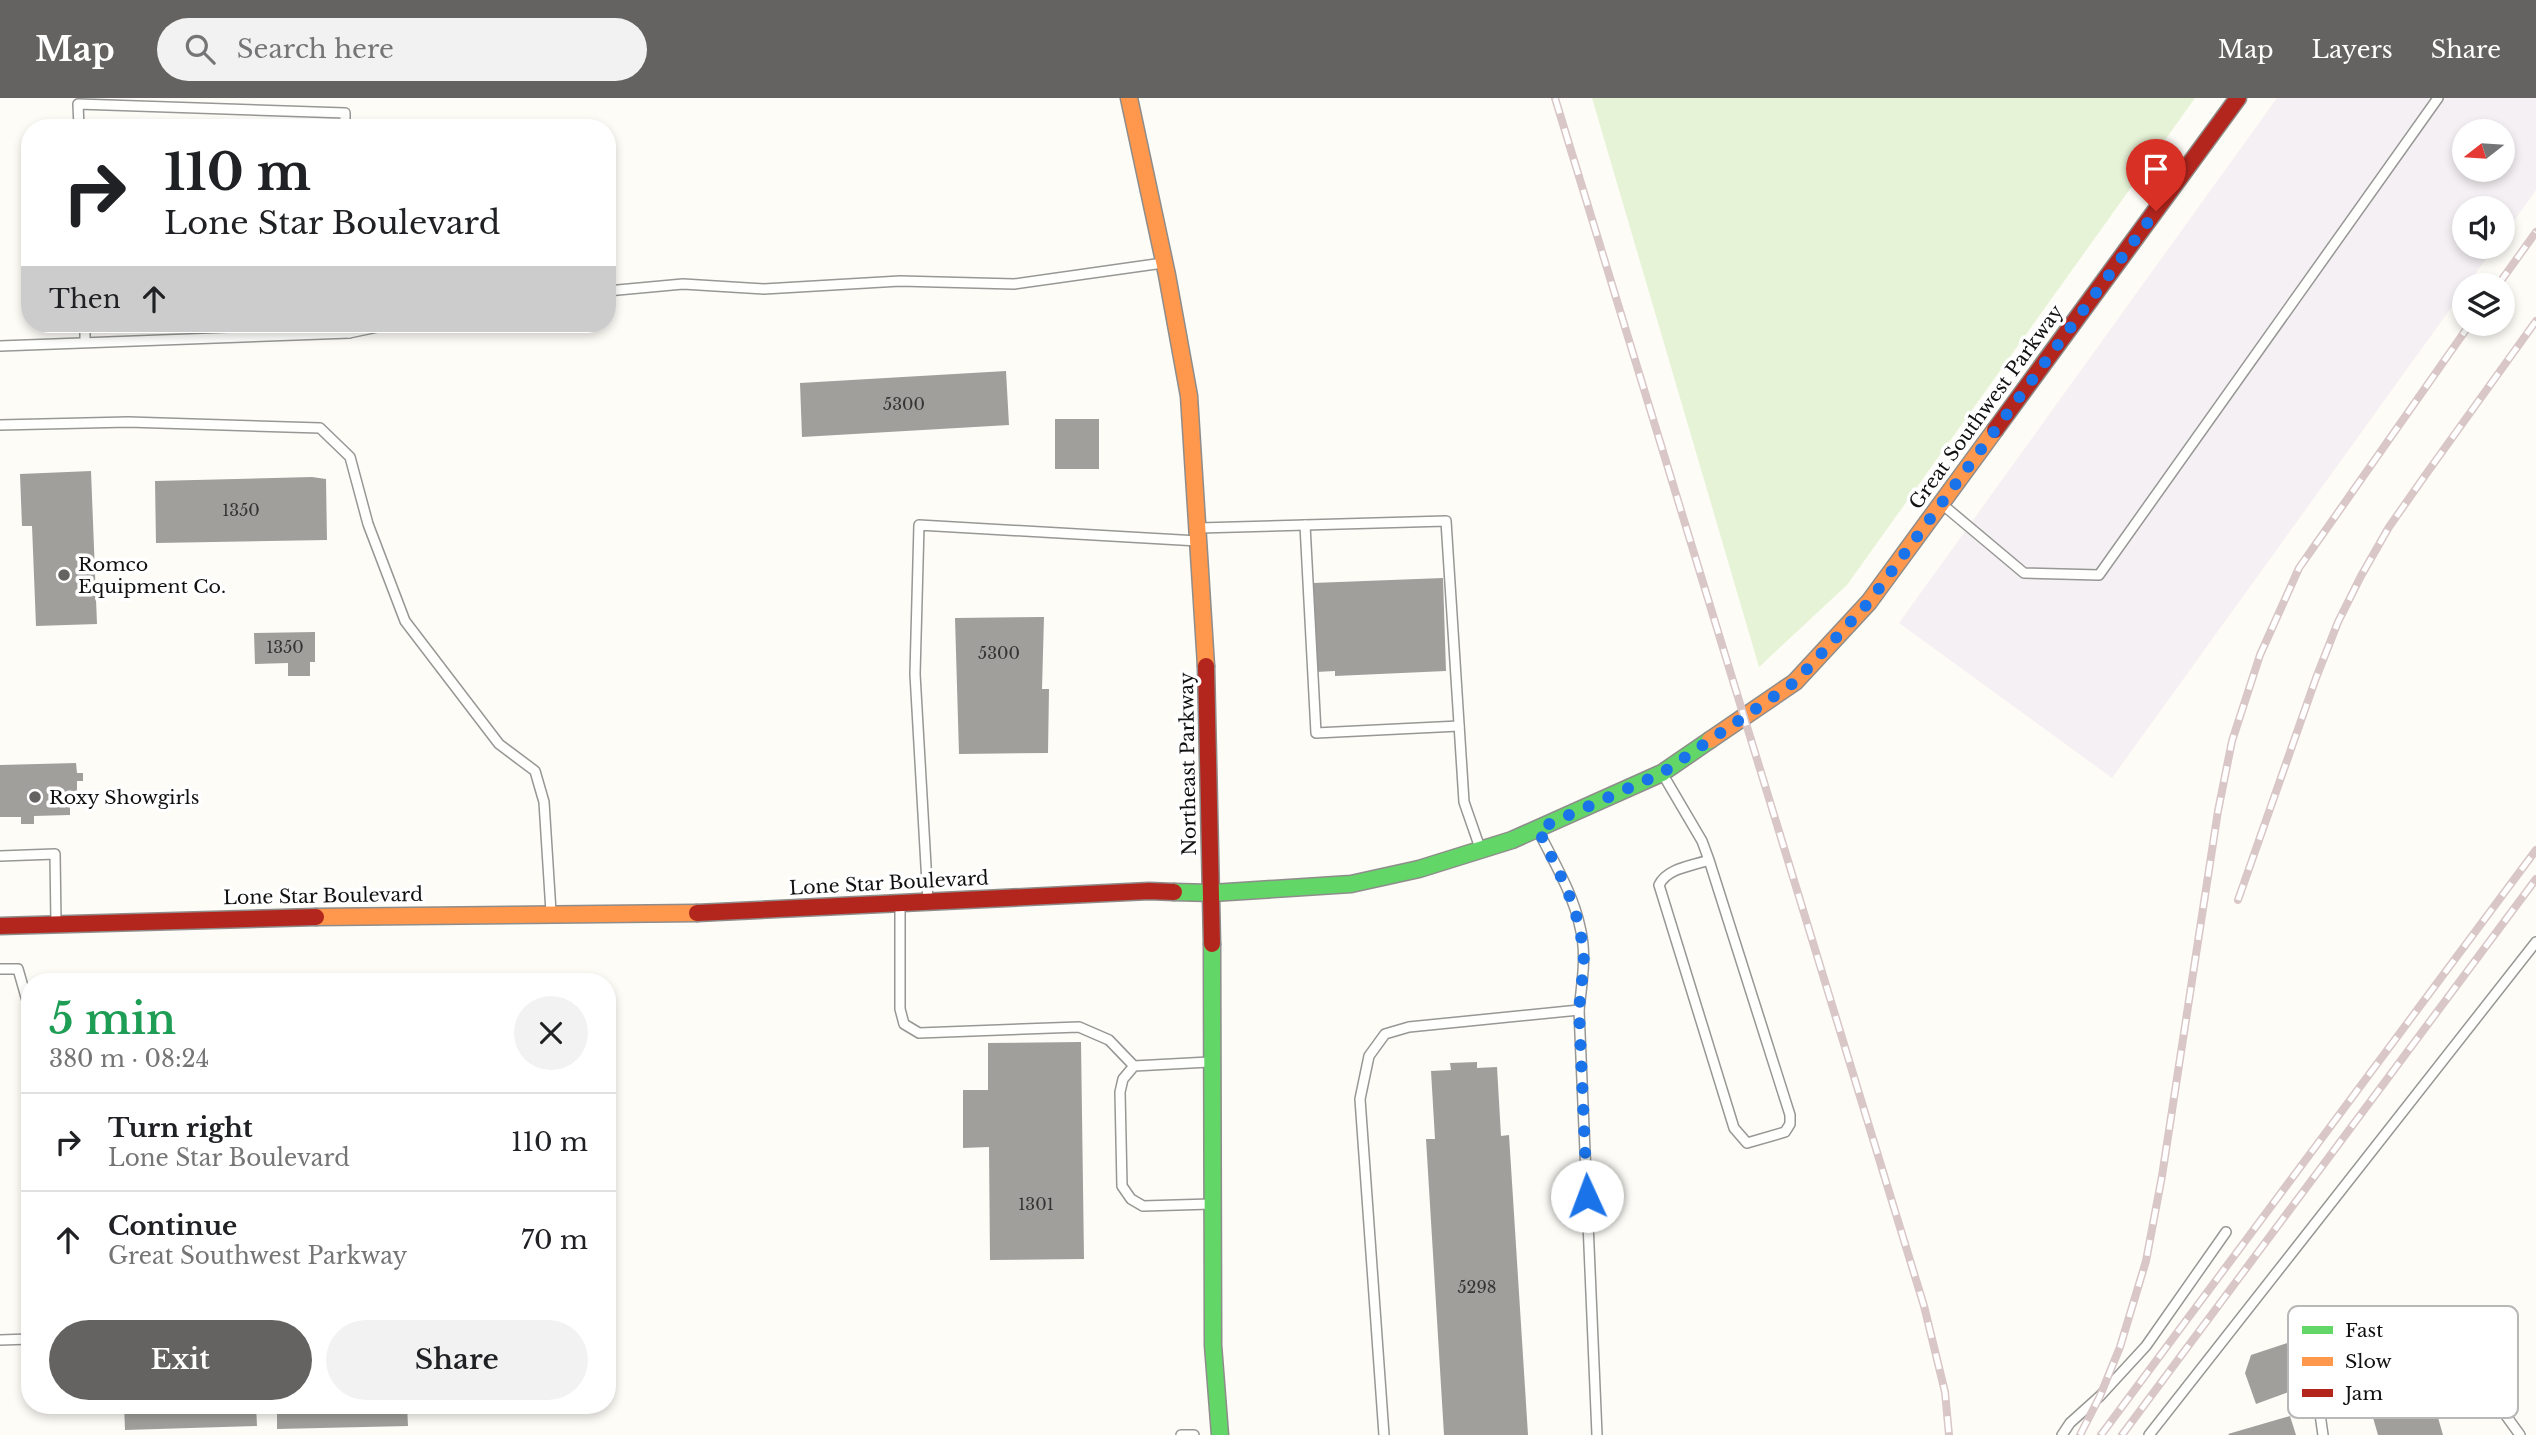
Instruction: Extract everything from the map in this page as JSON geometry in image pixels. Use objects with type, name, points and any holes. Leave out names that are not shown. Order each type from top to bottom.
[{"type":"street","name":"Northeast Parkway","points":[[1129,98],[1165,262],[1189,396],[1208,694],[1212,892],[1213,1345],[1220,1435]]},
{"type":"street","name":"Great Southwest Parkway","points":[[1743,717],[1795,682],[1860,612],[2238,98]]},
{"type":"street","name":"Lone Star Boulevard","points":[[0,926],[336,916],[712,913],[1149,891],[1212,892],[1351,884],[1419,869],[1538,829],[1662,773],[1743,717]]},
{"type":"lane","points":[[1941,504],[2024,573],[2099,575],[2438,98]]},
{"type":"lane","points":[[79,119],[78,104],[345,113],[345,119]]},
{"type":"lane","points":[[616,291],[682,284],[764,289],[900,281],[1014,284],[1165,262]]},
{"type":"lane","points":[[85,333],[85,342]]},
{"type":"lane","points":[[0,346],[255,333]]},
{"type":"lane","points":[[0,425],[128,422],[320,428],[350,457],[368,524],[405,621],[499,744],[535,771],[544,802],[551,914]]},
{"type":"lane","points":[[928,902],[915,674],[919,526],[1198,534],[1305,525],[1446,521],[1464,802],[1480,850]]},
{"type":"lane","points":[[1305,525],[1315,733],[1459,726]]},
{"type":"lane","points":[[1662,773],[1702,841],[1709,860],[1790,1115],[1790,1124],[1785,1132],[1746,1143],[1734,1128],[1659,886],[1662,877],[1709,860]]},
{"type":"lane","points":[[1538,829],[1567,889],[1580,927],[1584,961],[1579,1010],[1597,1435]]},
{"type":"lane","points":[[0,856],[54,854],[56,924]]},
{"type":"lane","points":[[900,904],[900,1009],[904,1024],[919,1033],[1079,1027],[1108,1040],[1134,1066]]},
{"type":"lane","points":[[2149,1435],[2536,942]]},
{"type":"lane","points":[[0,970],[18,969],[21,980]]},
{"type":"lane","points":[[1384,1435],[1360,1099],[1369,1056],[1385,1034],[1409,1027],[1579,1010]]},
{"type":"lane","points":[[1212,1062],[1134,1066],[1123,1079],[1120,1092],[1122,1186],[1131,1199],[1143,1206],[1213,1204]]},
{"type":"lane","points":[[2062,1435],[2070,1423],[2100,1396],[2146,1346],[2226,1232]]},
{"type":"lane","points":[[0,1340],[21,1339]]},
{"type":"lane","points":[[2508,1418],[2520,1435]]},
{"type":"lane","points":[[1181,1435],[1194,1435]]},
{"type":"shaded area","points":[[2277,98],[2536,98],[2536,190],[2515,219],[2515,196],[2452,196],[2452,259],[2486,259],[2476,273],[2452,273],[2452,307],[2112,778],[1899,623]]},
{"type":"green space","points":[[1592,98],[2195,98],[1847,585],[1759,667]]},
{"type":"building","points":[[1006,371],[1009,425],[802,437],[800,383]]},
{"type":"building","points":[[1055,419],[1099,419],[1099,469],[1055,469]]},
{"type":"building","name":"Romco Equipment Co.","points":[[91,471],[97,624],[36,626],[32,526],[22,526],[20,474]]},
{"type":"building","points":[[312,477],[326,479],[327,540],[156,543],[155,481]]},
{"type":"building","points":[[1443,578],[1446,671],[1335,676],[1335,671],[1316,672],[1313,583]]},
{"type":"building","points":[[1044,617],[1042,689],[1049,689],[1048,753],[959,754],[955,618]]},
{"type":"building","points":[[315,632],[315,662],[310,662],[310,676],[288,676],[288,663],[255,664],[254,633]]},
{"type":"building","name":"Roxy Showgirls","points":[[76,763],[77,773],[83,773],[83,781],[77,781],[77,793],[70,793],[70,815],[34,816],[34,824],[21,824],[21,817],[0,817],[0,765]]},
{"type":"building","points":[[1081,1042],[1084,1259],[990,1260],[989,1147],[963,1148],[963,1090],[988,1090],[988,1043]]},
{"type":"building","points":[[1477,1062],[1477,1068],[1497,1067],[1501,1136],[1509,1135],[1528,1435],[1444,1435],[1426,1139],[1435,1139],[1431,1071],[1451,1070],[1450,1063]]},
{"type":"building","points":[[2288,1343],[2288,1392],[2256,1404],[2245,1373],[2251,1355]]},
{"type":"building","points":[[124,1414],[256,1414],[257,1426],[125,1430]]},
{"type":"building","points":[[277,1414],[407,1414],[408,1426],[277,1429]]},
{"type":"building","points":[[2288,1417],[2296,1435],[2229,1435]]},
{"type":"building","points":[[2373,1418],[2438,1418],[2443,1435],[2378,1435]]},
{"type":"railway","points":[[1555,98],[1924,1306],[1945,1392],[1949,1435]]},
{"type":"railway","points":[[2507,273],[2536,232]]},
{"type":"railway","points":[[2238,900],[2316,678],[2338,622],[2361,576],[2389,527],[2536,321]]},
{"type":"railway","points":[[2080,1435],[2120,1347],[2146,1261],[2162,1176],[2218,811],[2232,741],[2260,655],[2299,568],[2462,336]]},
{"type":"railway","points":[[2101,1435],[2536,850]]},
{"type":"railway","points":[[2122,1435],[2536,879]]},
{"type":"traffic: fast","points":[[1174,892],[1212,893],[1351,884],[1419,869],[1512,840],[1662,773],[1710,740]]},
{"type":"traffic: fast","points":[[1212,944],[1213,1345],[1220,1435]]},
{"type":"traffic: slow","points":[[1129,98],[1167,275],[1189,396],[1206,666]]},
{"type":"traffic: slow","points":[[1710,740],[1795,682],[1869,602],[1995,430]]},
{"type":"traffic: slow","points":[[316,917],[697,913]]},
{"type":"traffic: jam","points":[[1995,430],[2238,98]]},
{"type":"traffic: jam","points":[[1206,666],[1212,944]]},
{"type":"traffic: jam","points":[[697,913],[1174,892]]},
{"type":"traffic: jam","points":[[0,926],[316,917]]},
{"type":"place","name":"Romco Equipment Co.","points":[[64,575]]},
{"type":"place","name":"Roxy Showgirls","points":[[35,797]]},
{"type":"route","points":[[1587,1196],[1579,1010],[1584,961],[1580,927],[1567,889],[1538,829],[1662,773],[1795,682],[1869,602],[2156,211]]}]
